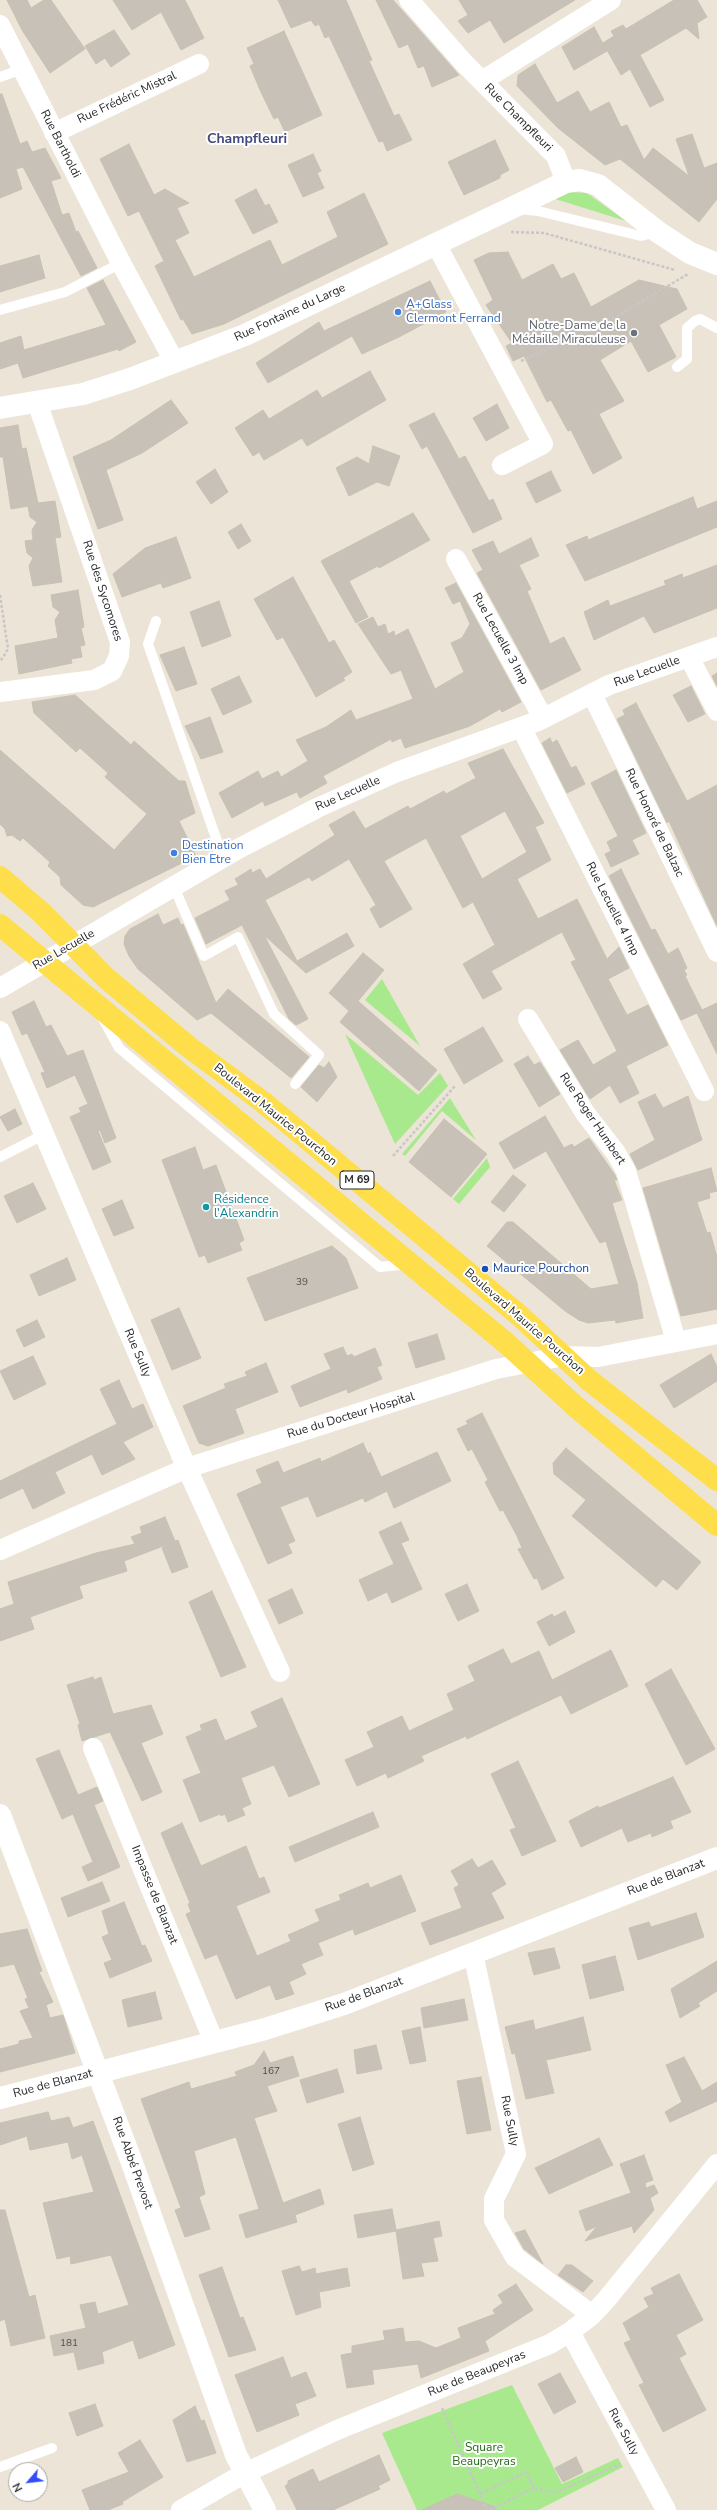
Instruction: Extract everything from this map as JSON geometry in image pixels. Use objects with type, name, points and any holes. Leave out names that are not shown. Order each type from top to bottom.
[{"type":"main road","name":"Boulevard Maurice Pourchon","points":[[2,875],[118,988],[190,1048],[275,1112],[520,1316],[590,1381],[717,1480]]},
{"type":"main road","name":"M 69","points":[[0,925],[44,963],[506,1342],[526,1362],[717,1525]]},
{"type":"street","name":"Rue Champfleuri","points":[[409,0],[482,81],[556,156],[566,182]]},
{"type":"street","points":[[482,81],[610,0]]},
{"type":"street","name":"Rue Bartholdi","points":[[0,25],[121,263],[174,361]]},
{"type":"street","name":"Rue Frédéric Mistral","points":[[54,133],[200,64]]},
{"type":"street","points":[[566,182],[580,180],[598,185],[658,232],[690,253],[717,264]]},
{"type":"street","name":"Rue Fontaine du Large","points":[[0,408],[83,394],[130,379],[174,361],[245,336],[566,182]]},
{"type":"street","points":[[436,244],[543,444],[502,466]]},
{"type":"street","name":"Rue des Sycomores","points":[[0,692],[94,680],[112,671],[119,656],[120,642],[37,402]]},
{"type":"street","name":"Rue Lecuelle 3 Imp","points":[[456,560],[544,718]]},
{"type":"street","name":"Rue Lecuelle","points":[[0,988],[223,858],[316,808],[397,772],[544,718],[609,686],[717,647]]},
{"type":"street","points":[[690,657],[717,711]]},
{"type":"street","name":"Rue Honoré de Balzac","points":[[592,694],[717,952]]},
{"type":"street","name":"Rue Lecuelle 4 Imp","points":[[521,727],[704,1091]]},
{"type":"street","name":"Rue Roger Humbert","points":[[528,1019],[585,1113],[616,1153],[626,1171],[676,1341]]},
{"type":"street","name":"Rue Sully","points":[[0,1031],[187,1468],[280,1672]]},
{"type":"street","name":"Rue du Docteur Hospital","points":[[0,1550],[187,1468],[526,1362],[564,1356],[598,1356],[717,1334]]},
{"type":"street","name":"Impasse de Blanzat","points":[[94,1748],[214,2042]]},
{"type":"street","name":"Rue Abbé Prevost","points":[[0,1815],[98,2072],[245,2474],[265,2510]]},
{"type":"street","name":"Rue de Blanzat","points":[[0,2098],[214,2042],[344,2004],[717,1858]]},
{"type":"street","name":"Rue Sully","points":[[473,1953],[516,2154],[494,2199],[494,2220],[515,2257],[592,2315]]},
{"type":"street","name":"Rue de Beaupeyras","points":[[181,2510],[245,2474],[337,2430],[550,2344],[570,2332],[592,2315],[717,2164]]},
{"type":"street","name":"Rue Sully","points":[[570,2332],[666,2510]]},
{"type":"lane","points":[[0,77],[22,69]]},
{"type":"lane","points":[[513,208],[538,211],[640,236],[658,232]]},
{"type":"lane","points":[[0,310],[65,292],[121,263]]},
{"type":"lane","points":[[677,367],[687,359],[687,328],[695,321],[700,319],[717,328]]},
{"type":"lane","points":[[156,621],[148,644],[223,858]]},
{"type":"lane","points":[[174,887],[204,956],[238,937],[274,1014],[319,1055],[295,1084]]},
{"type":"lane","points":[[0,1157],[45,1134]]},
{"type":"lane","points":[[0,2467],[52,2448]]},
{"type":"path","points":[[504,233],[544,234],[678,270]]},
{"type":"path","points":[[683,272],[689,273]]},
{"type":"path","points":[[503,369],[604,324],[683,278]]},
{"type":"path","points":[[0,595],[8,649],[0,662]]},
{"type":"path","points":[[393,1156],[455,1086]]},
{"type":"path","points":[[434,2391],[480,2494],[489,2510],[534,2488],[555,2493],[637,2457]]},
{"type":"path","points":[[480,2494],[526,2472],[534,2488]]},
{"type":"green space","points":[[571,192],[587,193],[626,221],[552,198]]},
{"type":"green space","points":[[382,979],[420,1046],[365,1000]]},
{"type":"green space","points":[[345,1034],[418,1095],[440,1073],[448,1086],[395,1144]]},
{"type":"green space","points":[[450,1098],[476,1140],[442,1111],[405,1156],[402,1154]]},
{"type":"green space","points":[[487,1158],[490,1167],[459,1204],[453,1199]]},
{"type":"green space","name":"Square Beaupeyras","points":[[512,2385],[562,2484],[618,2458],[623,2467],[538,2510],[417,2510],[382,2433]]},
{"type":"building","points":[[7,0],[27,0],[31,8],[44,0],[51,0],[85,49],[50,73],[22,30]]},
{"type":"building","points":[[113,0],[185,0],[204,38],[181,50],[161,12],[132,30]]},
{"type":"building","points":[[278,0],[346,0],[372,60],[369,61],[394,116],[399,114],[412,140],[387,151],[383,141],[379,142],[329,36],[325,38],[319,24],[315,26],[311,20],[291,28]]},
{"type":"building","points":[[376,0],[393,0],[459,75],[432,87],[424,66],[418,68],[408,44],[399,48]]},
{"type":"building","points":[[459,0],[575,0],[504,43],[490,20],[468,33],[458,21],[468,15]]},
{"type":"building","points":[[674,0],[697,0],[707,17],[697,23],[699,39],[686,28],[640,55],[664,100],[650,107],[630,69],[621,75],[603,43],[614,36],[611,31],[623,25],[626,29]]},
{"type":"building","points":[[594,27],[607,51],[574,70],[562,47]]},
{"type":"building","points":[[114,30],[130,54],[111,67],[105,58],[96,64],[85,46]]},
{"type":"building","points":[[284,31],[322,115],[285,132],[278,117],[274,119],[260,90],[250,66],[254,64],[247,48]]},
{"type":"building","points":[[535,64],[557,103],[578,91],[590,112],[609,102],[621,127],[627,125],[644,160],[653,148],[689,176],[676,139],[692,134],[704,168],[717,163],[717,199],[699,222],[620,159],[605,165],[558,128],[517,86],[518,75]]},
{"type":"building","points":[[0,94],[2,94],[20,144],[27,141],[32,152],[45,148],[61,178],[51,181],[62,215],[69,213],[76,232],[78,231],[97,268],[81,276],[23,167],[16,169],[22,189],[0,198]]},
{"type":"building","points":[[495,140],[509,170],[500,175],[500,178],[464,195],[448,162]]},
{"type":"building","points":[[129,144],[154,195],[165,189],[189,203],[177,208],[189,233],[175,240],[194,277],[270,240],[282,265],[338,237],[327,212],[364,193],[388,244],[224,324],[192,334],[183,319],[181,320],[155,266],[164,261],[139,211],[128,216],[100,159]]},
{"type":"building","points":[[313,154],[321,171],[317,173],[324,188],[303,197],[288,165]]},
{"type":"building","points":[[256,189],[265,206],[269,204],[278,222],[253,234],[235,200]]},
{"type":"building","points":[[508,252],[522,280],[553,264],[561,279],[574,273],[591,307],[639,280],[677,289],[687,309],[659,325],[676,357],[648,372],[631,341],[600,360],[624,401],[599,414],[622,458],[593,474],[571,430],[568,431],[551,400],[547,402],[524,356],[513,361],[506,346],[512,343],[486,305],[493,300],[474,260],[489,253]]},
{"type":"building","points":[[39,255],[45,278],[0,292],[0,266]]},
{"type":"building","points":[[103,280],[136,342],[119,351],[118,349],[23,378],[18,363],[0,369],[0,343],[21,336],[24,350],[106,325],[87,288]]},
{"type":"building","points":[[430,281],[446,312],[399,337],[362,354],[352,336],[268,383],[256,363],[319,322],[324,331]]},
{"type":"building","points":[[370,371],[386,400],[307,446],[302,438],[264,460],[259,452],[253,456],[235,428],[263,410],[269,419],[317,390],[322,398]]},
{"type":"building","points":[[171,400],[188,423],[142,453],[106,470],[123,520],[98,529],[73,457],[111,440]]},
{"type":"building","points":[[497,404],[509,428],[486,441],[473,418]]},
{"type":"building","points":[[434,413],[459,459],[465,456],[489,501],[493,499],[502,519],[473,533],[427,446],[422,449],[409,425]]},
{"type":"building","points":[[18,425],[22,449],[26,448],[38,503],[55,501],[61,537],[55,538],[62,582],[33,586],[29,566],[33,558],[27,553],[25,541],[33,540],[32,530],[37,522],[30,517],[28,506],[11,509],[3,457],[0,457],[0,428]]},
{"type":"building","points":[[373,446],[400,456],[389,486],[377,482],[349,496],[336,468],[357,457],[369,464]]},
{"type":"building","points":[[215,469],[228,492],[211,504],[196,482]]},
{"type":"building","points":[[551,471],[561,491],[536,503],[526,483]]},
{"type":"building","points":[[693,497],[697,509],[717,501],[717,527],[585,581],[566,545],[587,536],[588,540]]},
{"type":"building","points":[[413,513],[430,540],[379,568],[378,566],[349,581],[368,617],[356,623],[321,561]]},
{"type":"building","points":[[241,524],[251,541],[238,549],[228,532]]},
{"type":"building","points":[[176,537],[191,578],[163,588],[161,583],[122,597],[113,574],[145,548]]},
{"type":"building","points":[[531,538],[539,556],[519,565],[531,589],[527,591],[550,644],[564,637],[581,670],[541,690],[477,573],[483,570],[472,550],[493,541],[499,554]]},
{"type":"building","points":[[717,565],[717,608],[654,633],[644,616],[594,640],[584,612],[608,600],[610,606],[666,585],[664,581],[682,574],[683,578]]},
{"type":"building","points":[[293,577],[329,643],[334,640],[352,672],[343,678],[345,680],[316,697],[283,637],[277,640],[254,599]]},
{"type":"building","points":[[456,583],[521,702],[502,712],[500,709],[470,726],[405,748],[401,738],[392,742],[391,739],[323,776],[327,783],[300,798],[297,792],[265,806],[263,801],[232,818],[219,793],[258,771],[262,779],[278,771],[281,777],[308,761],[296,740],[326,727],[351,710],[356,720],[413,699],[401,670],[391,674],[358,624],[373,617],[378,627],[385,624],[388,634],[394,631],[395,636],[408,629],[435,689],[464,672],[451,643],[462,638],[470,624],[460,601],[453,604],[445,588]]},
{"type":"building","points":[[78,590],[84,627],[81,628],[85,645],[80,646],[82,657],[71,659],[72,663],[19,674],[15,646],[58,638],[55,620],[60,612],[53,607],[51,595]]},
{"type":"building","points":[[219,601],[231,636],[202,647],[190,612]]},
{"type":"building","points":[[184,647],[197,684],[176,691],[160,655]]},
{"type":"building","points":[[717,673],[717,686],[712,676]]},
{"type":"building","points":[[239,676],[252,702],[223,715],[211,689]]},
{"type":"building","points":[[691,686],[705,714],[688,722],[673,695]]},
{"type":"building","points":[[75,695],[131,745],[134,741],[179,781],[185,781],[195,813],[179,821],[196,856],[93,907],[83,905],[61,885],[60,877],[48,866],[50,862],[23,838],[20,841],[12,835],[7,836],[5,829],[0,824],[0,750],[114,850],[147,814],[105,777],[108,773],[80,748],[76,752],[34,713],[32,702]]},
{"type":"building","points":[[636,703],[687,801],[717,785],[717,926],[669,821],[667,823],[617,719],[625,715],[623,710]]},
{"type":"building","points":[[210,717],[223,752],[201,759],[185,726]]},
{"type":"building","points":[[550,738],[552,743],[557,740],[571,768],[576,766],[585,784],[567,793],[542,743]]},
{"type":"building","points":[[503,749],[544,823],[535,827],[551,860],[517,879],[538,919],[577,899],[607,959],[619,947],[629,968],[608,979],[627,1015],[648,1005],[668,1045],[626,1066],[639,1093],[620,1103],[610,1085],[590,1099],[560,1050],[578,1040],[593,1065],[617,1051],[571,962],[576,960],[562,932],[491,971],[502,989],[483,999],[463,964],[495,945],[473,902],[463,908],[426,838],[384,861],[412,909],[380,928],[370,909],[376,905],[349,859],[312,881],[309,877],[265,900],[297,961],[347,933],[354,946],[306,973],[264,935],[308,1019],[296,1025],[289,1019],[242,925],[206,944],[195,918],[230,900],[225,891],[238,885],[243,893],[235,879],[251,869],[252,873],[260,869],[266,879],[335,835],[329,825],[354,811],[365,829],[408,806],[410,809],[444,791],[446,794],[476,778],[468,763]],"holes":[[[505,811],[527,852],[482,879],[460,836]]]},
{"type":"building","points":[[616,770],[646,833],[632,840],[639,854],[611,867],[605,854],[611,851],[607,842],[618,836],[591,783]]},
{"type":"building","points":[[621,869],[651,930],[655,929],[668,954],[678,948],[687,968],[684,970],[687,975],[685,976],[702,1010],[717,1003],[717,1054],[697,1013],[681,1020],[609,876]]},
{"type":"building","points":[[158,914],[163,925],[178,918],[181,925],[183,924],[216,1003],[228,989],[309,1057],[291,1078],[211,1013],[197,1020],[138,969],[129,956],[124,944],[125,936],[130,929]]},
{"type":"building","points":[[363,953],[384,970],[358,1001],[437,1070],[419,1091],[340,1022],[349,1011],[329,993]]},
{"type":"building","points":[[34,1001],[46,1027],[51,1025],[67,1056],[83,1050],[116,1138],[105,1143],[100,1130],[98,1131],[111,1162],[93,1170],[70,1117],[81,1112],[79,1108],[88,1104],[75,1075],[47,1088],[41,1073],[45,1072],[27,1033],[22,1035],[12,1012]]},
{"type":"building","points":[[483,1027],[503,1061],[464,1084],[444,1049]]},
{"type":"building","points":[[528,1056],[534,1065],[540,1062],[560,1094],[539,1107],[514,1064]]},
{"type":"building","points":[[329,1062],[337,1077],[317,1102],[301,1087],[319,1065],[324,1068]]},
{"type":"building","points":[[655,1094],[663,1108],[688,1096],[702,1140],[638,1170],[630,1154],[655,1140],[638,1102]]},
{"type":"building","points":[[15,1109],[22,1124],[8,1131],[0,1117]]},
{"type":"building","points":[[545,1116],[564,1148],[572,1144],[574,1147],[589,1138],[615,1175],[617,1180],[614,1180],[622,1200],[612,1203],[637,1283],[643,1318],[616,1323],[615,1320],[588,1323],[579,1320],[565,1311],[487,1246],[507,1222],[513,1222],[591,1289],[619,1284],[606,1241],[600,1243],[546,1151],[514,1169],[499,1143]]},
{"type":"building","points":[[444,1119],[487,1154],[451,1197],[409,1162]]},
{"type":"building","name":"Résidence l'Alexandrin","points":[[195,1147],[203,1170],[216,1165],[244,1240],[239,1243],[242,1250],[208,1263],[205,1255],[199,1257],[162,1160]]},
{"type":"building","points":[[711,1168],[717,1191],[709,1193],[710,1198],[697,1202],[707,1233],[710,1232],[717,1257],[717,1309],[681,1316],[643,1188]]},
{"type":"building","points":[[513,1175],[526,1185],[504,1212],[491,1202]]},
{"type":"building","points":[[33,1183],[46,1209],[17,1223],[4,1196]]},
{"type":"building","points":[[122,1200],[134,1228],[114,1236],[102,1209]]},
{"type":"building","points":[[332,1246],[346,1258],[358,1288],[265,1321],[247,1278]]},
{"type":"building","points":[[67,1258],[76,1280],[39,1296],[30,1275]]},
{"type":"building","points":[[179,1308],[201,1358],[172,1370],[151,1320]]},
{"type":"building","points":[[37,1320],[45,1337],[24,1347],[16,1330]]},
{"type":"building","points":[[437,1334],[445,1359],[416,1368],[408,1343]]},
{"type":"building","points":[[343,1347],[347,1356],[352,1354],[354,1357],[375,1348],[382,1365],[377,1367],[382,1379],[348,1393],[347,1389],[300,1407],[291,1386],[331,1369],[324,1354]]},
{"type":"building","points":[[711,1354],[717,1367],[717,1381],[674,1408],[660,1385]]},
{"type":"building","points":[[33,1356],[46,1384],[14,1400],[0,1371]]},
{"type":"building","points":[[266,1363],[278,1392],[235,1409],[244,1433],[208,1446],[199,1443],[183,1406],[226,1388],[224,1384],[247,1376],[245,1372]]},
{"type":"building","points":[[119,1380],[132,1409],[143,1404],[153,1427],[123,1442],[135,1459],[102,1475],[92,1454],[55,1472],[65,1493],[33,1509],[23,1488],[0,1499],[0,1481],[117,1424],[100,1389]]},
{"type":"building","points":[[482,1413],[564,1578],[542,1590],[537,1578],[534,1579],[518,1549],[522,1548],[517,1536],[503,1510],[500,1511],[485,1482],[488,1480],[472,1449],[468,1451],[457,1429],[468,1424],[466,1421]]},
{"type":"building","points":[[363,1443],[368,1454],[370,1452],[381,1477],[437,1452],[451,1481],[394,1508],[387,1491],[365,1502],[363,1498],[317,1517],[308,1496],[280,1507],[295,1541],[288,1544],[292,1553],[268,1564],[237,1494],[262,1483],[256,1470],[278,1461],[283,1473],[320,1458],[321,1462]]},
{"type":"building","points":[[566,1448],[701,1562],[677,1590],[663,1579],[656,1587],[572,1516],[586,1500],[554,1474],[553,1463]]},
{"type":"building","points":[[165,1517],[175,1541],[178,1540],[188,1567],[172,1573],[162,1548],[171,1543],[124,1561],[127,1571],[79,1586],[83,1598],[30,1617],[34,1629],[0,1641],[0,1609],[14,1604],[8,1582],[96,1553],[135,1544],[131,1537],[142,1533],[140,1527]]},
{"type":"building","points":[[401,1522],[409,1540],[401,1543],[422,1589],[392,1603],[387,1592],[368,1601],[359,1580],[394,1564],[379,1532]]},
{"type":"building","points":[[467,1584],[479,1611],[458,1621],[445,1594]]},
{"type":"building","points":[[292,1589],[303,1613],[279,1624],[268,1600]]},
{"type":"building","points":[[212,1591],[246,1667],[221,1677],[189,1602]]},
{"type":"building","points":[[565,1611],[575,1632],[549,1646],[537,1622],[552,1614],[554,1617]]},
{"type":"building","points":[[503,1649],[511,1664],[539,1651],[552,1680],[611,1650],[628,1686],[571,1714],[561,1695],[467,1739],[466,1736],[421,1756],[424,1761],[388,1778],[386,1773],[357,1786],[345,1760],[374,1747],[367,1732],[402,1716],[409,1731],[454,1710],[447,1694],[475,1681],[468,1666]]},
{"type":"building","points":[[671,1669],[715,1749],[686,1765],[645,1684]]},
{"type":"building","points":[[93,1677],[94,1680],[101,1677],[113,1714],[151,1705],[163,1734],[141,1743],[162,1792],[142,1801],[110,1732],[82,1741],[78,1725],[80,1724],[67,1685]]},
{"type":"building","points":[[282,1698],[320,1784],[289,1797],[274,1765],[241,1778],[251,1804],[242,1808],[245,1815],[228,1822],[225,1814],[221,1816],[220,1814],[200,1822],[183,1780],[201,1773],[186,1737],[202,1730],[200,1725],[216,1719],[225,1741],[258,1727],[251,1712]]},
{"type":"building","points":[[59,1750],[78,1795],[97,1787],[103,1801],[94,1805],[120,1867],[88,1881],[82,1867],[93,1862],[73,1814],[62,1819],[36,1759]]},
{"type":"building","points":[[518,1761],[556,1841],[522,1856],[510,1830],[516,1828],[491,1774]]},
{"type":"building","points":[[673,1777],[691,1812],[670,1821],[673,1828],[652,1837],[651,1833],[628,1842],[622,1828],[581,1847],[569,1821],[598,1806],[599,1808]]},
{"type":"building","points":[[373,1812],[379,1827],[295,1862],[289,1847]]},
{"type":"building","points":[[182,1823],[201,1866],[246,1846],[259,1879],[264,1877],[270,1892],[236,1906],[257,1956],[291,1941],[288,1935],[320,1921],[315,1910],[341,1900],[339,1895],[368,1883],[370,1888],[401,1875],[416,1911],[355,1935],[353,1929],[318,1943],[323,1955],[301,1964],[306,1974],[289,1982],[294,1994],[276,2000],[270,1985],[236,1999],[217,1954],[205,1959],[186,1914],[191,1912],[188,1904],[190,1903],[161,1833]]},
{"type":"building","points":[[472,1859],[478,1868],[492,1860],[506,1884],[491,1893],[504,1918],[430,1945],[421,1923],[462,1908],[454,1888],[459,1885],[451,1871]]},
{"type":"building","points":[[102,1882],[110,1901],[68,1917],[61,1898]]},
{"type":"building","points":[[124,1902],[142,1946],[145,1945],[152,1961],[110,1978],[104,1963],[112,1960],[102,1937],[109,1934],[102,1911]]},
{"type":"building","points":[[696,1913],[704,1937],[638,1960],[629,1928],[649,1922],[651,1927]]},
{"type":"building","points":[[27,1929],[42,1971],[39,1972],[53,2002],[46,2005],[50,2018],[63,2015],[75,2053],[0,2072],[0,2049],[19,2044],[19,2041],[33,2038],[20,2011],[29,2008],[25,1999],[28,1998],[14,1964],[0,1967],[0,1934]]},
{"type":"building","points":[[554,1948],[560,1968],[534,1975],[528,1953]]},
{"type":"building","points":[[615,1956],[624,1990],[590,1999],[582,1965]]},
{"type":"building","points":[[717,1961],[717,1991],[698,2003],[700,2006],[680,2018],[671,1989]]},
{"type":"building","points":[[155,1992],[162,2019],[128,2027],[122,2000]]},
{"type":"building","points":[[464,1999],[468,2020],[424,2028],[421,2008]]},
{"type":"building","points":[[583,2017],[591,2050],[546,2060],[554,2093],[526,2099],[515,2053],[512,2054],[505,2027],[533,2020],[535,2030]]},
{"type":"building","points":[[420,2027],[426,2061],[410,2064],[402,2031]]},
{"type":"building","points":[[376,2045],[382,2069],[357,2074],[354,2050]]},
{"type":"building","points":[[264,2051],[270,2063],[293,2056],[299,2076],[267,2086],[277,2111],[254,2118],[283,2203],[320,2189],[324,2204],[295,2215],[297,2222],[246,2238],[239,2215],[259,2209],[236,2137],[194,2151],[205,2194],[199,2197],[210,2229],[185,2237],[175,2210],[181,2208],[141,2099],[189,2082],[191,2089],[237,2076],[235,2072],[254,2065]]},
{"type":"building","points":[[684,2057],[702,2091],[717,2082],[717,2101],[670,2122],[665,2112],[682,2102],[666,2065]]},
{"type":"building","points":[[337,2069],[344,2092],[307,2103],[300,2080]]},
{"type":"building","points":[[481,2077],[491,2130],[467,2134],[457,2081]]},
{"type":"building","points":[[48,2112],[51,2121],[69,2117],[73,2128],[93,2121],[175,2345],[139,2359],[133,2340],[102,2352],[104,2363],[78,2370],[74,2352],[54,2356],[50,2336],[86,2328],[80,2305],[95,2302],[98,2314],[129,2305],[111,2255],[71,2264],[70,2256],[57,2259],[43,2203],[94,2192],[82,2155],[72,2159],[68,2142],[30,2150],[27,2136],[0,2145],[0,2123]]},
{"type":"building","points":[[360,2117],[374,2164],[353,2171],[338,2124]]},
{"type":"building","points":[[599,2138],[613,2165],[549,2194],[535,2168]]},
{"type":"building","points":[[644,2155],[653,2180],[645,2183],[646,2188],[654,2185],[658,2193],[650,2198],[654,2210],[634,2233],[632,2226],[585,2241],[597,2226],[586,2231],[579,2211],[631,2193],[620,2164]]},
{"type":"building","points":[[392,2209],[396,2230],[439,2221],[442,2236],[433,2238],[438,2261],[421,2263],[424,2276],[403,2279],[396,2231],[358,2238],[354,2215]]},
{"type":"building","points":[[0,2210],[5,2210],[29,2297],[35,2295],[45,2338],[11,2346],[5,2319],[0,2321]]},
{"type":"building","points":[[525,2230],[543,2264],[524,2249],[515,2233]]},
{"type":"building","points":[[566,2265],[572,2265],[593,2281],[583,2292],[558,2275]]},
{"type":"building","points":[[299,2266],[302,2272],[315,2268],[316,2274],[347,2268],[350,2286],[319,2292],[321,2307],[296,2315],[282,2271]]},
{"type":"building","points":[[222,2267],[240,2318],[243,2317],[256,2350],[229,2357],[199,2275]]},
{"type":"building","points":[[679,2274],[703,2320],[676,2335],[686,2354],[679,2358],[706,2410],[663,2432],[639,2385],[644,2383],[624,2343],[631,2340],[623,2323],[649,2307],[644,2298],[654,2294],[651,2288]]},
{"type":"building","points":[[516,2284],[533,2310],[485,2341],[489,2351],[421,2378],[418,2364],[372,2370],[374,2384],[347,2388],[341,2355],[352,2353],[352,2346],[385,2340],[383,2331],[403,2328],[405,2342],[419,2341],[436,2348],[461,2338],[458,2328],[495,2314],[493,2310],[503,2303],[498,2295]]},
{"type":"building","points":[[283,2357],[291,2378],[306,2372],[316,2396],[295,2404],[299,2415],[257,2432],[235,2375]]},
{"type":"building","points":[[560,2373],[576,2402],[554,2414],[538,2384]]},
{"type":"building","points":[[95,2404],[103,2426],[77,2436],[69,2413]]},
{"type":"building","points":[[195,2406],[201,2421],[204,2420],[216,2453],[187,2462],[173,2420]]},
{"type":"building","points":[[140,2440],[163,2477],[122,2502],[123,2504],[108,2510],[90,2510],[82,2490],[129,2472],[118,2453]]},
{"type":"building","points":[[379,2455],[390,2480],[378,2486],[380,2489],[333,2510],[297,2510],[285,2486],[288,2484],[288,2481],[313,2469],[319,2482]]},
{"type":"building","points":[[576,2457],[583,2472],[563,2482],[555,2468]]},
{"type":"building","points":[[457,2494],[496,2507],[495,2510],[422,2510]]},
{"type":"place","name":"A+Glass Clermont Ferrand","points":[[398,312]]},
{"type":"place","name":"Notre-Dame de la Médaille Miraculeuse","points":[[634,333]]},
{"type":"place","name":"Destination Bien Etre","points":[[174,853]]},
{"type":"place","name":"Résidence l'Alexandrin","points":[[206,1207]]},
{"type":"place","name":"Maurice Pourchon","points":[[485,1269]]},
{"type":"district","name":"Champfleuri","points":[[247,140]]}]
